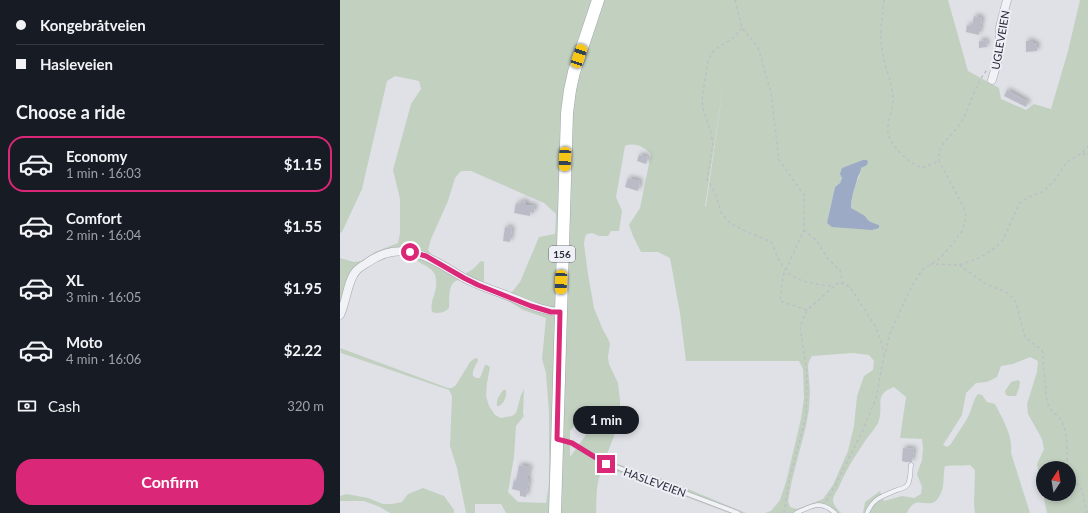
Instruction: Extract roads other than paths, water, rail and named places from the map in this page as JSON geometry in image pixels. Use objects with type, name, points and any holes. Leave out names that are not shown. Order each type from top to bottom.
[{"type":"main road","name":"156","points":[[555,513],[560,312],[568,100],[574,72],[598,0]]},
{"type":"street","name":"UGLEVEIEN","points":[[992,80],[999,56],[1000,27],[1007,0]]},
{"type":"street","points":[[340,315],[346,300],[350,281],[357,270],[381,254],[396,250],[426,256],[478,285],[531,306],[551,312],[560,312]]},
{"type":"lane","name":"HASLEVEIEN","points":[[557,439],[574,444],[606,464],[738,513]]},
{"type":"lane","points":[[867,513],[870,506],[878,499],[907,486],[910,478],[911,465]]},
{"type":"lane","points":[[796,513],[809,506],[817,504],[824,505],[835,513]]},
{"type":"water","points":[[863,160],[868,161],[867,165],[861,168],[857,178],[851,208],[865,216],[871,222],[879,225],[879,228],[872,230],[832,227],[827,223],[835,187],[840,183],[842,178],[840,174],[842,168]]}]
